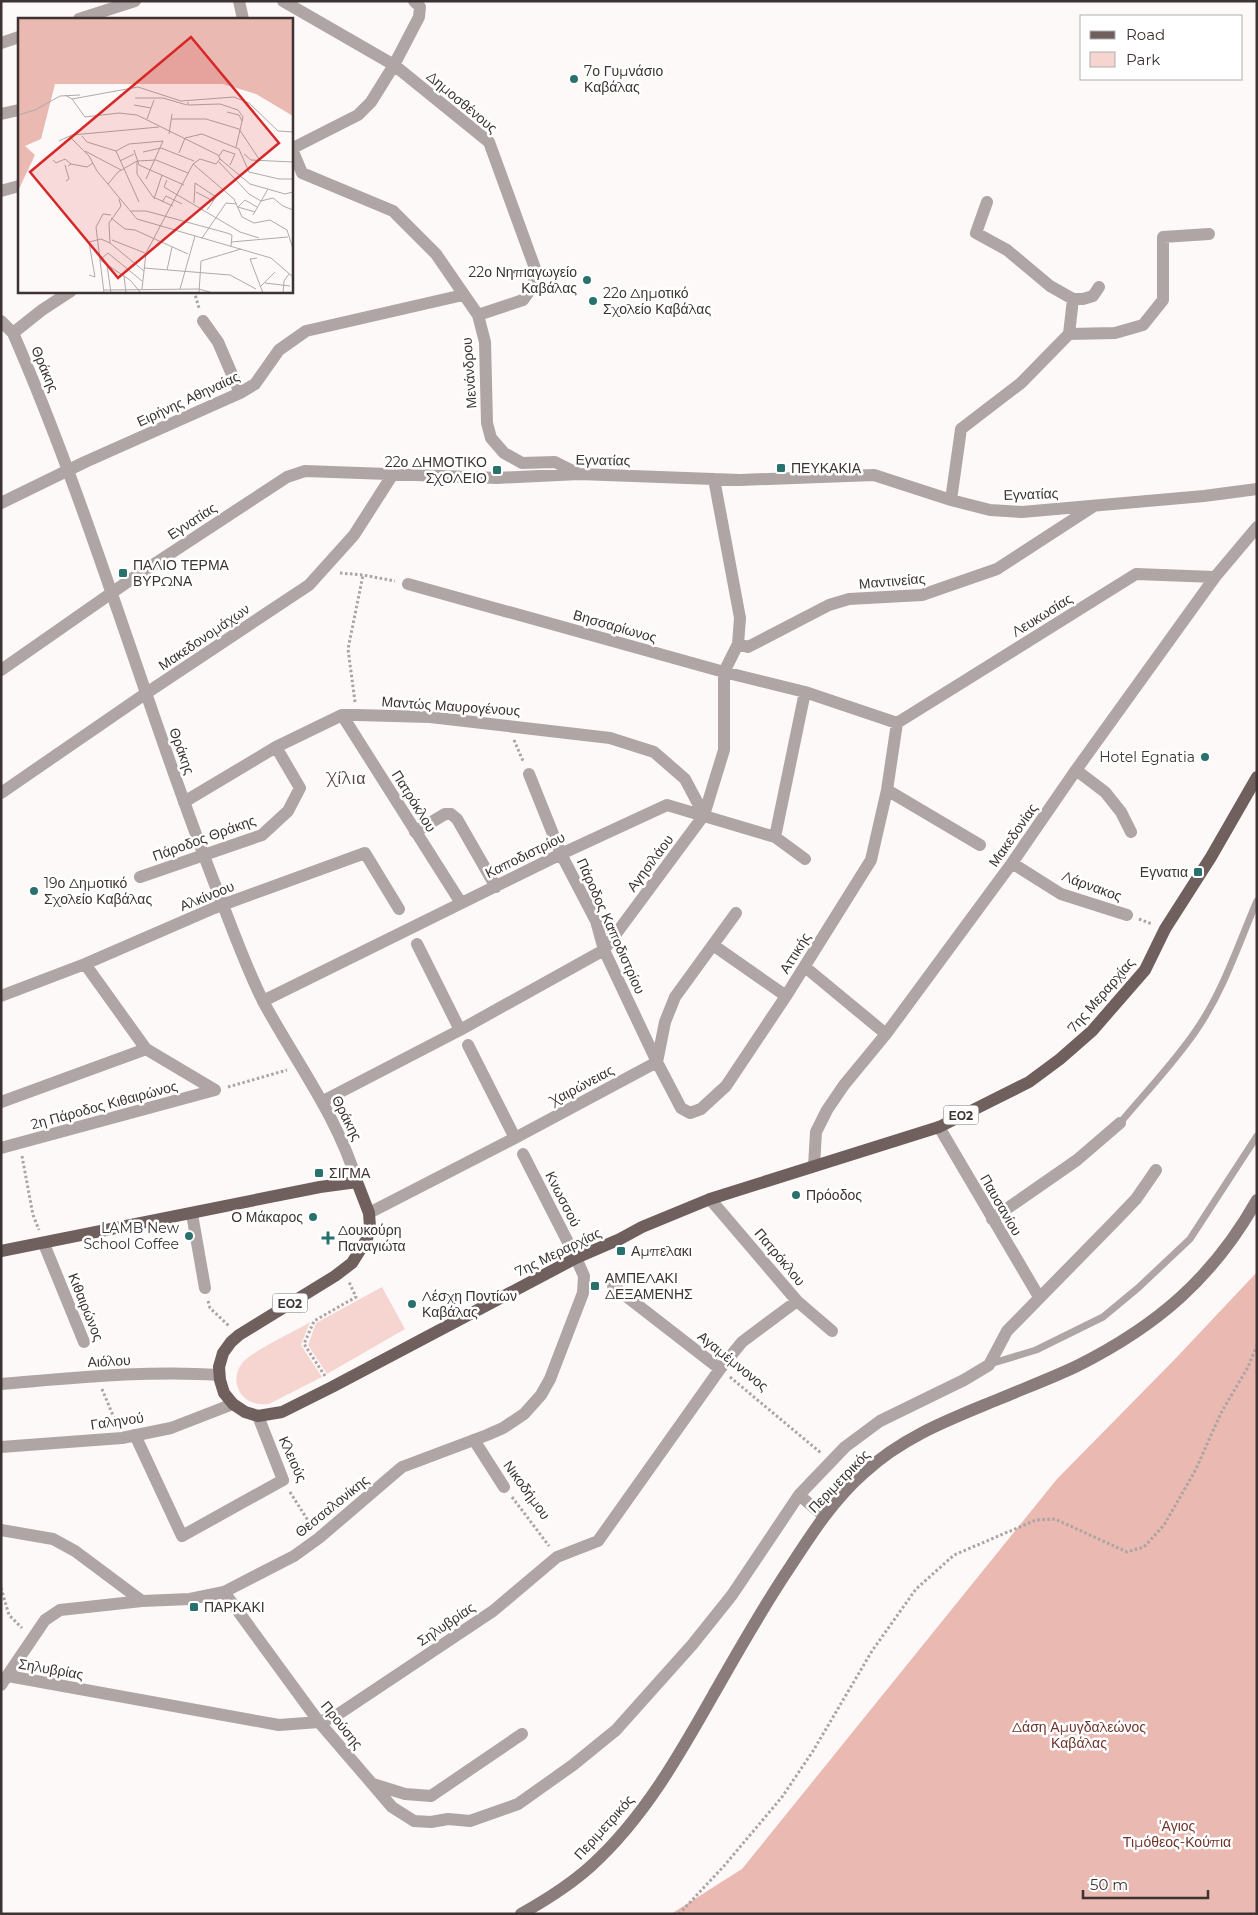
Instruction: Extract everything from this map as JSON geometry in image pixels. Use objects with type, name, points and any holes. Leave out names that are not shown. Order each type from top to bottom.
[{"type":"main road","name":"7ης Μεραρχίας","points":[[258,1416],[282,1412],[576,1258],[620,1239],[642,1227],[710,1198],[939,1127],[1029,1082],[1060,1059],[1092,1031],[1145,970],[1165,929],[1211,857],[1257,777]]},
{"type":"main road","name":"ΕΟ2","points":[[219,1374],[223,1353],[239,1335],[352,1263],[366,1239],[370,1227],[369,1213],[358,1182]]},
{"type":"main road","points":[[1,1251],[44,1244],[320,1187],[358,1182]]},
{"type":"main road","name":"Περιμετρικός","points":[[521,1914],[550,1897],[591,1866],[635,1820],[679,1756],[767,1601],[824,1516],[863,1473],[892,1449],[924,1430],[1075,1367],[1126,1340],[1161,1315],[1193,1288],[1241,1229],[1257,1200]]},
{"type":"main road","points":[[219,1374],[224,1394],[233,1404],[245,1412],[258,1416]]},
{"type":"street","points":[[82,18],[135,1]]},
{"type":"street","points":[[239,1],[243,18]]},
{"type":"street","name":"Δημοσθένους","points":[[283,1],[394,65],[489,142],[536,271],[533,286],[523,300],[478,315]]},
{"type":"street","name":"Μενάνδρου","points":[[414,1],[420,6],[419,17],[394,65],[371,102],[358,115],[292,149],[296,176],[393,211],[436,254],[478,315],[484,342],[487,423],[491,438],[504,453],[522,462],[555,462],[579,474]]},
{"type":"street","points":[[1,43],[18,38]]},
{"type":"street","points":[[1,114],[18,110]]},
{"type":"street","points":[[1,191],[18,186]]},
{"type":"street","points":[[986,202],[976,232],[1008,250],[1050,286],[1073,299],[1084,299],[1093,296],[1099,287]]},
{"type":"street","points":[[1069,334],[1115,333],[1143,326],[1163,300],[1163,237],[1209,234]]},
{"type":"street","points":[[13,333],[42,310],[69,292]]},
{"type":"street","name":"Ειρήνης Αθηναίας","points":[[1,503],[69,470],[240,393],[255,384],[279,350],[306,331],[463,295]]},
{"type":"street","points":[[951,500],[960,429],[1021,383],[1069,334],[1073,299]]},
{"type":"street","name":"Θράκης","points":[[1,321],[13,333],[69,470],[145,694],[223,905],[263,1001],[300,1066],[323,1101],[350,1157],[358,1182]]},
{"type":"street","points":[[203,321],[218,342],[240,393]]},
{"type":"street","name":"Εγνατίας","points":[[1,670],[112,593],[287,477],[305,471],[497,478],[579,474],[740,480],[874,475],[951,500],[990,510],[1022,512],[1204,496],[1257,489]]},
{"type":"street","name":"Μακεδονομάχων","points":[[1,793],[309,585],[354,535],[392,474]]},
{"type":"street","name":"Αγησιλάου","points":[[323,1101],[460,1030],[604,950],[704,815],[724,750],[724,672],[738,644],[740,618],[714,479]]},
{"type":"street","name":"Μαντινείας","points":[[738,644],[748,647],[829,604],[849,600],[922,595],[998,569],[1096,505]]},
{"type":"street","name":"Μακεδονίας","points":[[814,1166],[816,1132],[827,1110],[844,1085],[886,1034],[1012,863],[1076,770],[1215,577],[1257,528]]},
{"type":"street","name":"Λευκωσίας","points":[[897,722],[1136,574],[1215,577]]},
{"type":"street","name":"Βησσαρίωνος","points":[[408,584],[724,672],[805,692],[897,722]]},
{"type":"street","points":[[774,837],[805,692]]},
{"type":"street","name":"Μαντώς Μαυρογένους","points":[[184,802],[276,747],[342,715],[356,715],[430,717],[610,738],[654,752],[685,779],[704,815]]},
{"type":"street","name":"Πατρόκλου","points":[[342,715],[460,903]]},
{"type":"street","name":"Αττικής","points":[[657,1062],[681,1108],[685,1112],[696,1112],[726,1086],[805,967],[871,860],[887,790],[897,722]]},
{"type":"street","name":"Πάροδος Θράκης","points":[[140,877],[262,835],[288,811],[300,788],[276,747]]},
{"type":"street","points":[[1076,770],[1105,792],[1121,812],[1131,832]]},
{"type":"street","name":"Πάροδος Καποδιστρίου","points":[[529,774],[561,854],[596,921],[604,950],[657,1062]]},
{"type":"street","points":[[887,790],[980,845]]},
{"type":"street","name":"Καποδιστρίου","points":[[263,1001],[561,854],[667,805],[774,837],[806,859]]},
{"type":"street","points":[[415,832],[445,814],[451,814],[457,819],[496,887]]},
{"type":"street","name":"Αλκίνοου","points":[[1,996],[85,964],[223,905],[365,853],[399,909]]},
{"type":"street","name":"Λάρνακος","points":[[1012,863],[1061,894],[1127,915]]},
{"type":"street","points":[[657,1062],[665,1022],[675,997],[736,912]]},
{"type":"street","points":[[417,944],[460,1030]]},
{"type":"street","points":[[713,944],[786,996]]},
{"type":"street","points":[[85,964],[146,1049],[215,1090]]},
{"type":"street","points":[[805,967],[886,1034]]},
{"type":"street","points":[[468,1045],[515,1138]]},
{"type":"street","points":[[1,1102],[146,1049]]},
{"type":"street","name":"Χαιρώνειας","points":[[369,1213],[657,1062]]},
{"type":"street","name":"2η Πάροδος Κιθαιρώνος","points":[[1,1148],[215,1090]]},
{"type":"street","points":[[992,1219],[1078,1160],[1120,1123]]},
{"type":"street","name":"Παυσανίου","points":[[939,1127],[1039,1298]]},
{"type":"street","name":"Κνωσσού","points":[[523,1154],[576,1258]]},
{"type":"street","points":[[824,1516],[799,1495],[831,1461],[880,1421],[964,1380],[989,1364],[1007,1331],[1136,1199],[1156,1170]]},
{"type":"street","name":"Πατρόκλου","points":[[710,1198],[797,1301],[832,1330]]},
{"type":"street","points":[[192,1214],[205,1288]]},
{"type":"street","name":"Κιθαιρώνος","points":[[44,1244],[84,1342]]},
{"type":"street","name":"Θεσσαλονίκης","points":[[4,1681],[33,1635],[45,1620],[60,1610],[142,1601],[190,1599],[224,1592],[294,1556],[319,1538],[402,1467],[487,1435],[514,1421],[533,1404],[545,1387],[583,1293],[584,1276],[576,1258]]},
{"type":"street","name":"Αγαμέμνονος","points":[[613,1286],[720,1369]]},
{"type":"street","name":"Σηλυβρίας","points":[[4,1681],[279,1725],[319,1722],[334,1717],[493,1610],[557,1557],[598,1541],[720,1369],[742,1342],[797,1301]]},
{"type":"street","name":"Αιόλου","points":[[1,1384],[97,1376],[182,1372],[219,1374]]},
{"type":"street","name":"Γαληνού","points":[[1,1447],[128,1436],[171,1428],[233,1404]]},
{"type":"street","name":"Κλειούς","points":[[258,1416],[282,1480]]},
{"type":"street","points":[[128,1436],[182,1536],[282,1480]]},
{"type":"street","name":"Νικοδήμου","points":[[474,1440],[504,1487]]},
{"type":"street","name":"Προύσης","points":[[224,1592],[319,1722],[392,1807],[414,1821],[431,1822],[448,1819],[470,1821],[518,1804],[573,1765],[616,1730],[692,1645],[732,1595],[799,1495]]},
{"type":"street","points":[[1,1530],[53,1539],[75,1551],[142,1601]]},
{"type":"street","points":[[371,1783],[405,1794],[431,1796],[522,1734]]},
{"type":"lane","points":[[1120,1123],[1196,1031],[1219,991],[1257,901]]},
{"type":"lane","points":[[989,1364],[1036,1350],[1103,1317],[1138,1288],[1190,1239],[1257,1136]]},
{"type":"path","points":[[322,571],[363,575],[408,584]]},
{"type":"path","points":[[356,715],[348,649],[363,575]]},
{"type":"path","points":[[508,725],[529,774]]},
{"type":"path","name":"Λάρνακος","points":[[1127,915],[1165,929]]},
{"type":"path","points":[[215,1090],[300,1066]]},
{"type":"path","points":[[19,1143],[34,1215]]},
{"type":"path","points":[[332,1387],[304,1344],[314,1322],[356,1297],[343,1270]]},
{"type":"path","points":[[205,1288],[210,1308],[239,1335]]},
{"type":"path","points":[[679,1914],[724,1866],[782,1797],[813,1751],[872,1651],[916,1589],[954,1555],[1036,1520],[1055,1519],[1127,1552],[1144,1547],[1164,1525],[1195,1471],[1220,1412],[1248,1367],[1257,1345]]},
{"type":"path","name":"Αγαμέμνονος","points":[[720,1369],[831,1461]]},
{"type":"path","points":[[97,1376],[128,1436]]},
{"type":"path","name":"Κλειούς","points":[[282,1480],[319,1538]]},
{"type":"path","name":"Νικοδήμου","points":[[504,1487],[557,1557]]},
{"type":"path","points":[[1,1588],[9,1615],[33,1635]]},
{"type":"green space","name":"Δάση Αμυγδαλεώνος Καβάλας","points":[[1257,1272],[1257,1914],[671,1914],[742,1869],[1057,1479],[1176,1358]]},
{"type":"green space","points":[[382,1287],[405,1329],[327,1374],[308,1345],[316,1323]]},
{"type":"green space","points":[[310,1322],[301,1345],[322,1377],[269,1404],[254,1403],[247,1400],[241,1394],[236,1382],[238,1369],[243,1362],[248,1357]]},
{"type":"place","name":"7ο Γυμνάσιο Καβάλας","points":[[574,79]]},
{"type":"place","name":"22ο Νηπιαγωγείο Καβάλας","points":[[587,280]]},
{"type":"place","name":"22ο Δημοτικό Σχολείο Καβάλας","points":[[593,301]]},
{"type":"place","name":"ΠΕΥΚΑΚΙΑ","points":[[781,468]]},
{"type":"place","name":"22ο ΔΗΜΟΤΙΚΟ ΣΧΟΛΕΙΟ","points":[[497,470]]},
{"type":"place","name":"ΠΑΛΙΟ ΤΕΡΜΑ ΒΥΡΩΝΑ","points":[[123,573]]},
{"type":"place","name":"Hotel Egnatia","points":[[1205,757]]},
{"type":"place","name":"Εγνατια","points":[[1198,872]]},
{"type":"place","name":"19ο Δημοτικό Σχολείο Καβάλας","points":[[34,891]]},
{"type":"place","name":"ΣΙΓΜΑ","points":[[319,1173]]},
{"type":"place","name":"Πρόοδος","points":[[796,1195]]},
{"type":"place","name":"Ο Μάκαρος","points":[[313,1217]]},
{"type":"place","name":"LAMB New School Coffee","points":[[189,1236]]},
{"type":"place","name":"Δουκούρη Παναγιώτα","points":[[328,1238]]},
{"type":"place","name":"Αμπελακι","points":[[621,1251]]},
{"type":"place","name":"ΑΜΠΕΛΑΚΙ ΔΕΞΑΜΕΝΗΣ","points":[[595,1286]]},
{"type":"place","name":"Λέσχη Ποντίων Καβάλας","points":[[412,1304]]},
{"type":"place","name":"ΠΑΡΚΑΚΙ","points":[[194,1607]]},
{"type":"district","name":"Χίλια","points":[[347,778]]},
{"type":"park label","name":"'Αγιος Τιμόθεος-Κούπια","points":[[1177,1834]]}]
